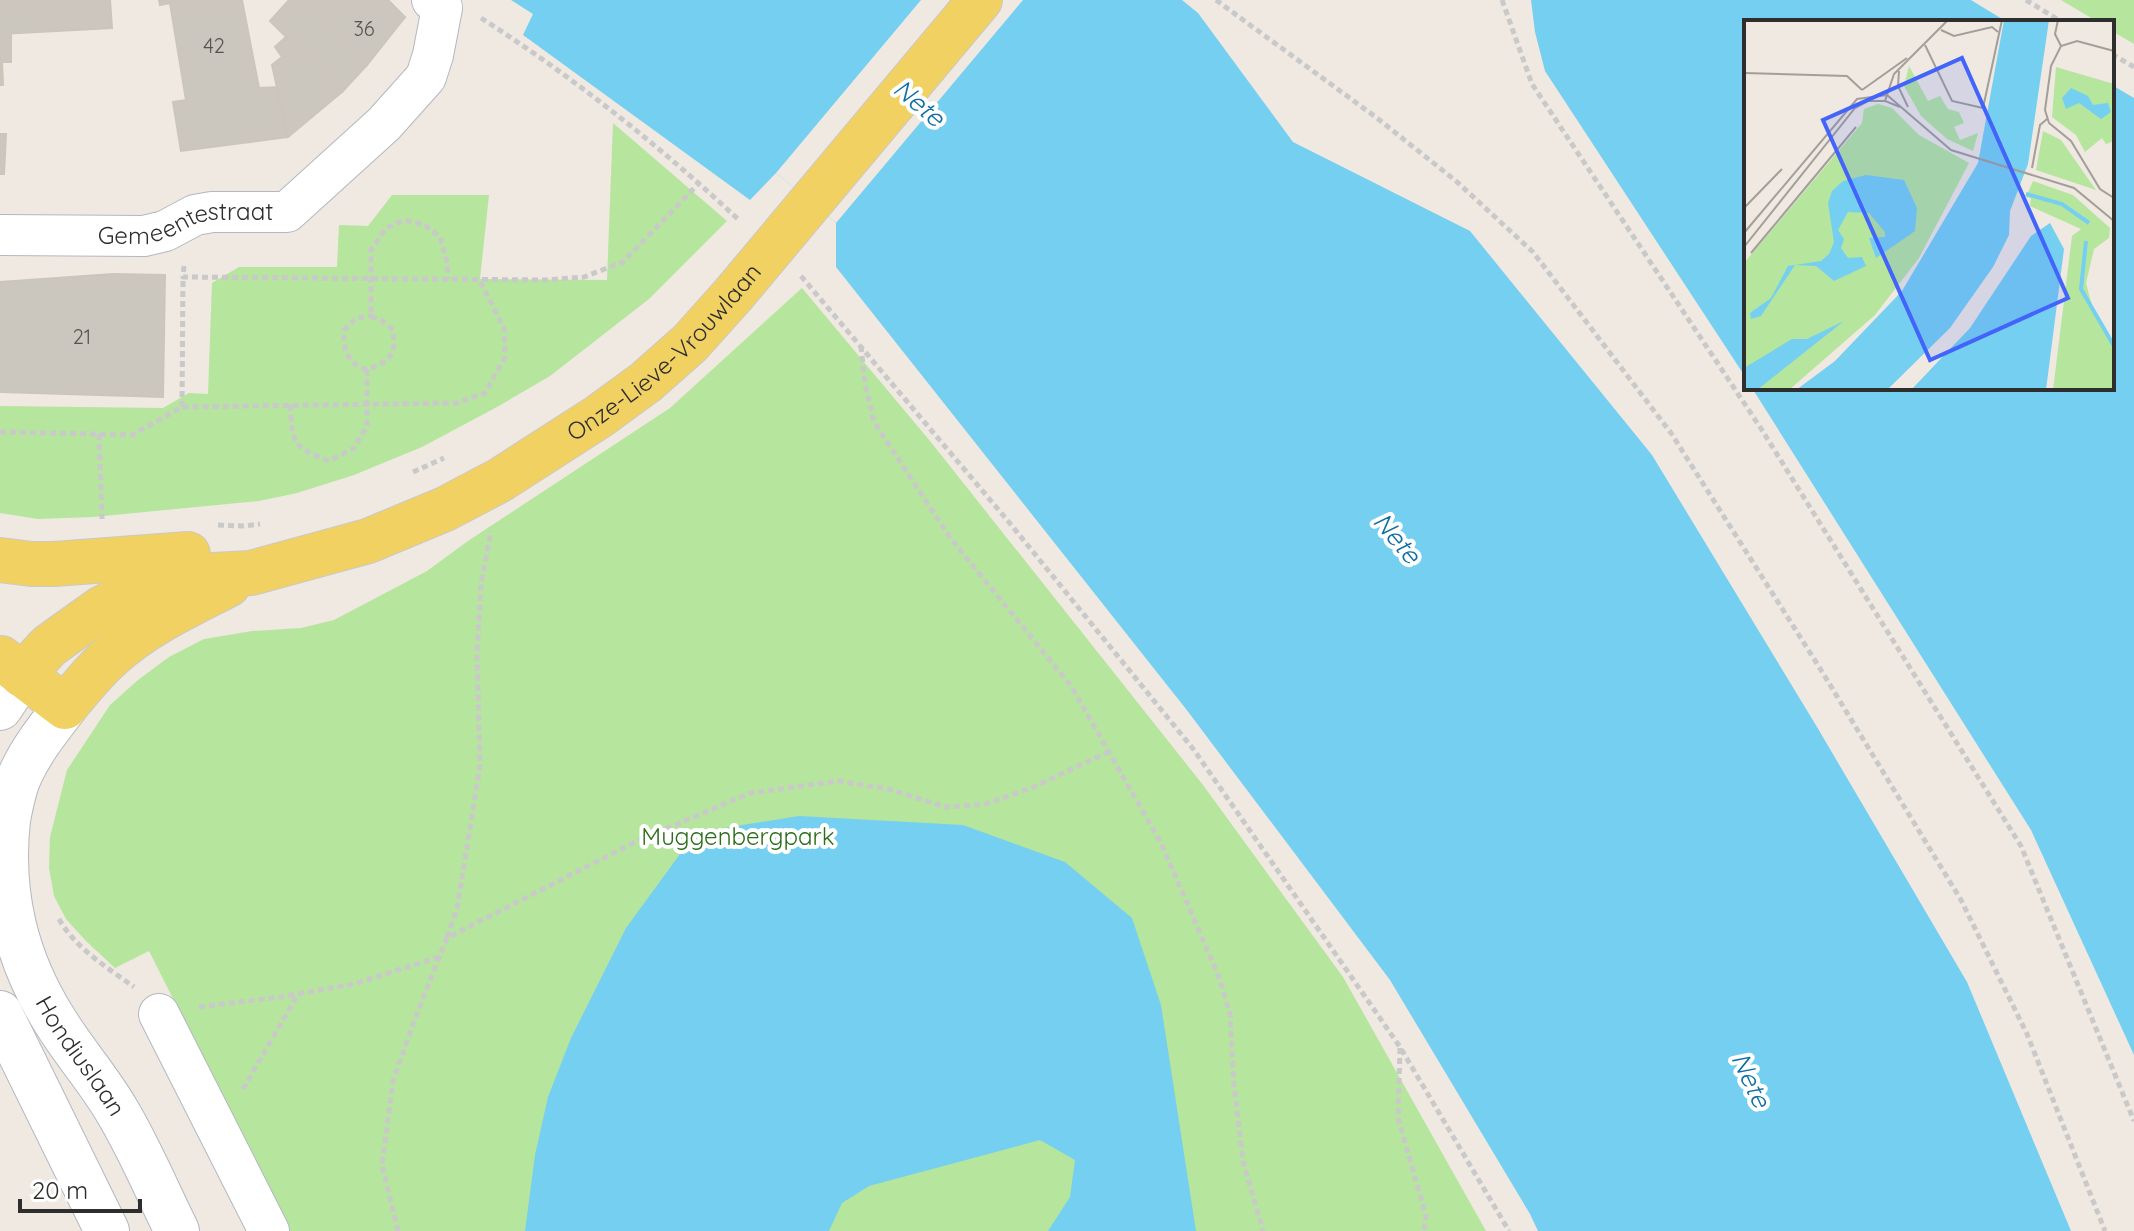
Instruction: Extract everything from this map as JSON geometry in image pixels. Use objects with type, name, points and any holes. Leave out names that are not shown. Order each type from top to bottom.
[{"type":"main road","name":"Onze-Lieve-Vrouwlaan","points":[[251,573],[368,541],[409,525],[500,480],[646,382],[690,343],[733,295],[758,238],[810,202],[980,0]]},
{"type":"main road","points":[[0,560],[54,564],[192,553],[251,573]]},
{"type":"main road","points":[[251,573],[164,618],[136,637],[111,656],[65,707],[7,680],[102,608],[142,587],[195,576],[251,573]]},
{"type":"street","name":"Gemeentestraat","points":[[0,235],[144,236],[165,231],[195,215],[212,212],[287,212],[384,124],[426,77],[433,55],[437,4]]},
{"type":"street","name":"Hondiuslaan","points":[[65,707],[20,774],[11,806],[1,872],[11,928],[38,992],[118,1112],[177,1231]]},
{"type":"street","name":"Hondiuslaan","points":[[0,1013],[107,1231]]},
{"type":"street","points":[[159,1014],[269,1231]]},
{"type":"path","points":[[1216,0],[1445,172],[1533,252],[1671,433],[1821,670],[1961,900],[2027,1034],[2105,1231]]},
{"type":"path","points":[[1502,0],[1532,84],[1760,427],[2021,846],[2134,1121]]},
{"type":"path","points":[[2026,0],[2059,20]]},
{"type":"path","points":[[437,4],[472,13],[487,22],[587,92],[671,157],[797,273],[861,345],[1194,750],[1400,1047],[1509,1231]]},
{"type":"path","points":[[2114,55],[2134,67]]},
{"type":"path","points":[[213,277],[545,280],[584,277],[623,262],[699,183]]},
{"type":"path","points":[[371,316],[371,250],[386,228],[405,220],[425,225],[440,237],[448,279]]},
{"type":"path","points":[[182,407],[183,277]]},
{"type":"path","points":[[0,432],[132,435],[182,407],[457,403],[485,393],[505,357],[504,328],[479,279]]},
{"type":"path","points":[[371,316],[393,330],[395,349],[386,362],[367,370],[349,359],[343,347],[344,330],[356,318],[371,316]]},
{"type":"path","points":[[861,345],[865,384],[874,422],[951,539],[1071,686],[1161,843],[1219,977],[1230,1014],[1243,1161],[1263,1231]]},
{"type":"path","points":[[290,405],[292,432],[301,449],[329,461],[354,448],[367,426],[367,370]]},
{"type":"path","points":[[99,434],[102,525]]},
{"type":"path","points":[[406,475],[454,453]]},
{"type":"path","points":[[398,1231],[382,1165],[393,1081],[457,909],[480,765],[477,653],[481,584],[500,480]]},
{"type":"path","points":[[204,528],[230,524],[243,526],[274,520]]},
{"type":"path","points":[[447,938],[633,843],[750,793],[838,781],[888,789],[946,807],[986,804],[1036,786],[1110,751]]},
{"type":"path","points":[[53,910],[65,929],[109,969],[143,993],[159,1014],[354,984],[440,957]]},
{"type":"path","points":[[220,1134],[299,993]]},
{"type":"path","points":[[1400,1047],[1398,1118],[1426,1216],[1424,1231]]},
{"type":"green space","points":[[2061,0],[2134,0],[2134,44],[2114,32],[2114,20],[2095,20]]},
{"type":"green space","points":[[613,123],[727,221],[649,299],[550,376],[422,447],[354,475],[297,493],[259,501],[93,517],[38,519],[0,513],[0,406],[163,408],[189,393],[208,394],[212,283],[239,267],[337,267],[339,225],[368,226],[392,195],[489,195],[480,279],[607,280]]},
{"type":"green space","name":"Muggenbergpark","points":[[802,288],[930,441],[1203,785],[1343,977],[1486,1231],[290,1231],[149,951],[115,968],[66,919],[54,896],[49,868],[50,837],[67,770],[110,705],[169,657],[204,639],[252,631],[301,628],[334,620],[427,571],[670,408]]},
{"type":"water","name":"Nete","points":[[511,0],[1182,0],[1198,13],[1293,142],[1470,231],[1652,455],[1967,982],[2071,1231],[1538,1231],[1390,980],[1186,709],[836,267],[836,223],[776,173],[750,200],[523,35],[533,14]]},
{"type":"water","points":[[1531,0],[1971,0],[2004,20],[1744,20],[1744,375],[1545,71]]},
{"type":"water","points":[[2114,86],[2134,98],[2134,1055],[2031,830],[1753,390],[2114,390]]},
{"type":"water","points":[[799,816],[963,825],[1065,862],[1132,918],[1161,1005],[1196,1231],[1048,1231],[1070,1197],[1075,1160],[1040,1140],[869,1186],[842,1203],[829,1231],[525,1231],[535,1155],[548,1097],[571,1038],[626,928],[688,843],[718,829]]},
{"type":"pier","points":[[921,0],[1023,0],[836,223],[776,173]]},
{"type":"building","points":[[0,0],[110,0],[112,28],[0,34]]},
{"type":"building","points":[[159,0],[242,0],[259,88],[278,87],[288,137],[181,151],[173,102],[186,100],[170,3],[160,5]]},
{"type":"building","points":[[289,0],[302,0],[367,65],[342,92],[270,21]]},
{"type":"building","points":[[302,0],[388,0],[405,17],[367,65]]},
{"type":"building","points":[[0,34],[11,34],[11,62],[2,62],[3,85],[0,85]]},
{"type":"building","points":[[286,37],[342,92],[288,137],[272,65],[282,57],[275,47]]},
{"type":"building","points":[[0,134],[6,134],[4,174],[0,174]]},
{"type":"building","points":[[113,274],[165,275],[163,397],[0,392],[0,282]]}]
